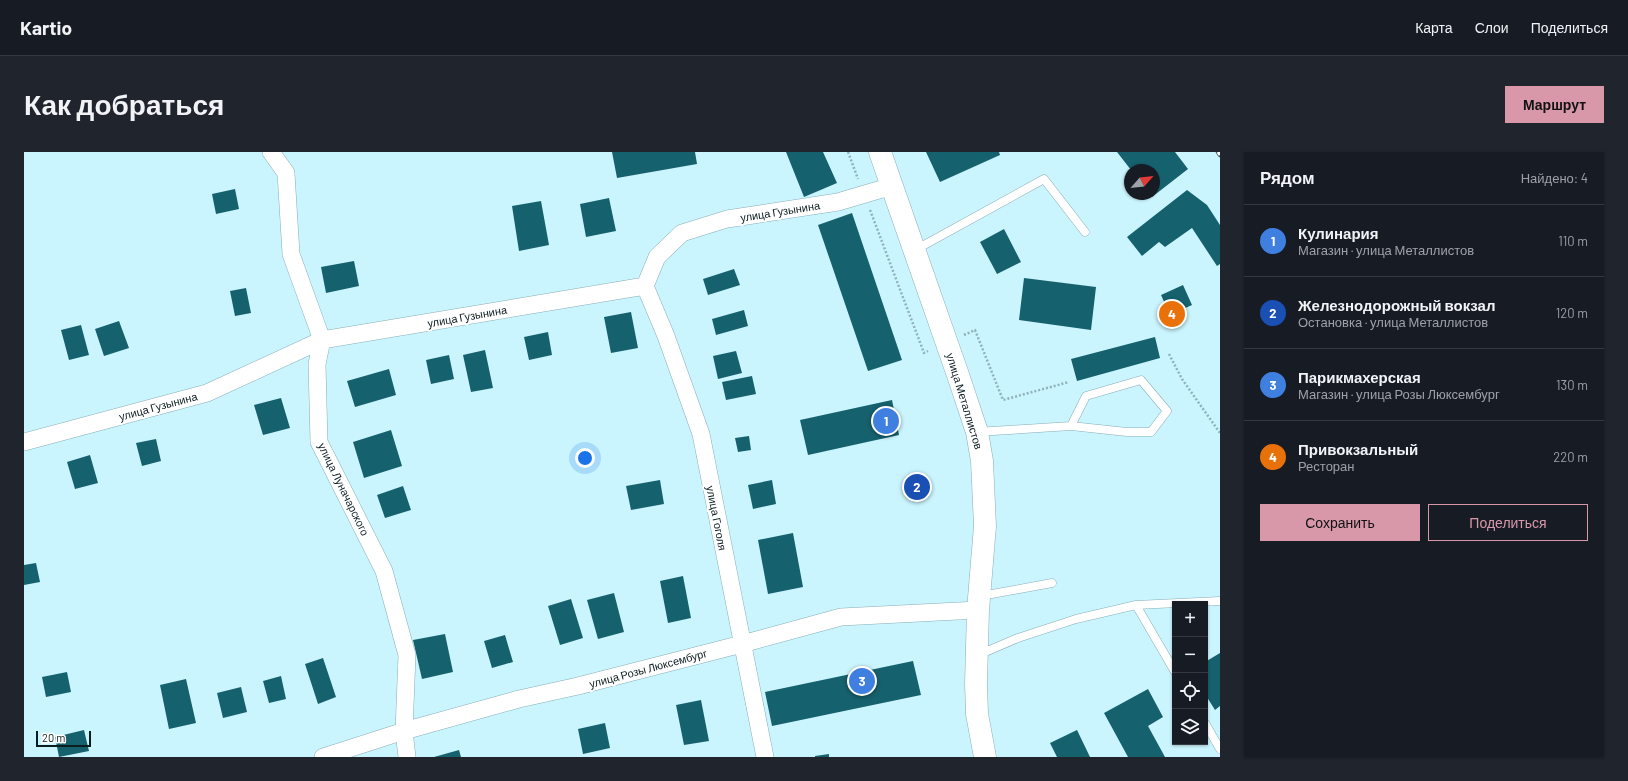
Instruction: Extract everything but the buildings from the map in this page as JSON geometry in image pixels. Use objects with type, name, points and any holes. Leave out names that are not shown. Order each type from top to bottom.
[{"type":"main road","name":"улица Металлистов","points":[[880,152],[977,432],[982,461],[985,526],[976,656],[977,714],[985,757]]},
{"type":"street","points":[[271,152],[286,172],[291,254],[322,340]]},
{"type":"street","name":"улица Гузынина","points":[[24,442],[207,393],[322,340],[645,286],[657,257],[682,234],[728,219],[838,202],[892,186]]},
{"type":"street","name":"улица Гоголя","points":[[645,286],[666,336],[700,434],[765,757]]},
{"type":"street","name":"улица Луначарского","points":[[322,340],[317,364],[319,442],[384,571],[407,655],[404,731],[407,757]]},
{"type":"street","name":"улица Розы Люксембург","points":[[323,757],[404,731],[520,699],[578,686],[841,617],[979,603]]},
{"type":"lane","points":[[915,251],[1044,179],[1085,232]]},
{"type":"lane","points":[[977,432],[1071,426],[1127,432],[1151,432],[1167,411],[1141,380],[1086,396],[1071,426]]},
{"type":"lane","points":[[979,603],[1052,583]]},
{"type":"lane","points":[[976,656],[1018,638],[1068,621],[1136,605],[1220,601]]},
{"type":"lane","points":[[1136,605],[1172,667]]},
{"type":"lane","points":[[1208,728],[1220,749]]},
{"type":"path","points":[[1169,354],[1182,379],[1220,433]]},
{"type":"place","name":"Привокзальный","points":[[1172,314]]},
{"type":"place","name":"Кулинария","points":[[886,421]]},
{"type":"place","name":"Железнодорожный вокзал","points":[[917,487]]},
{"type":"place","name":"Парикмахерская","points":[[862,681]]}]
